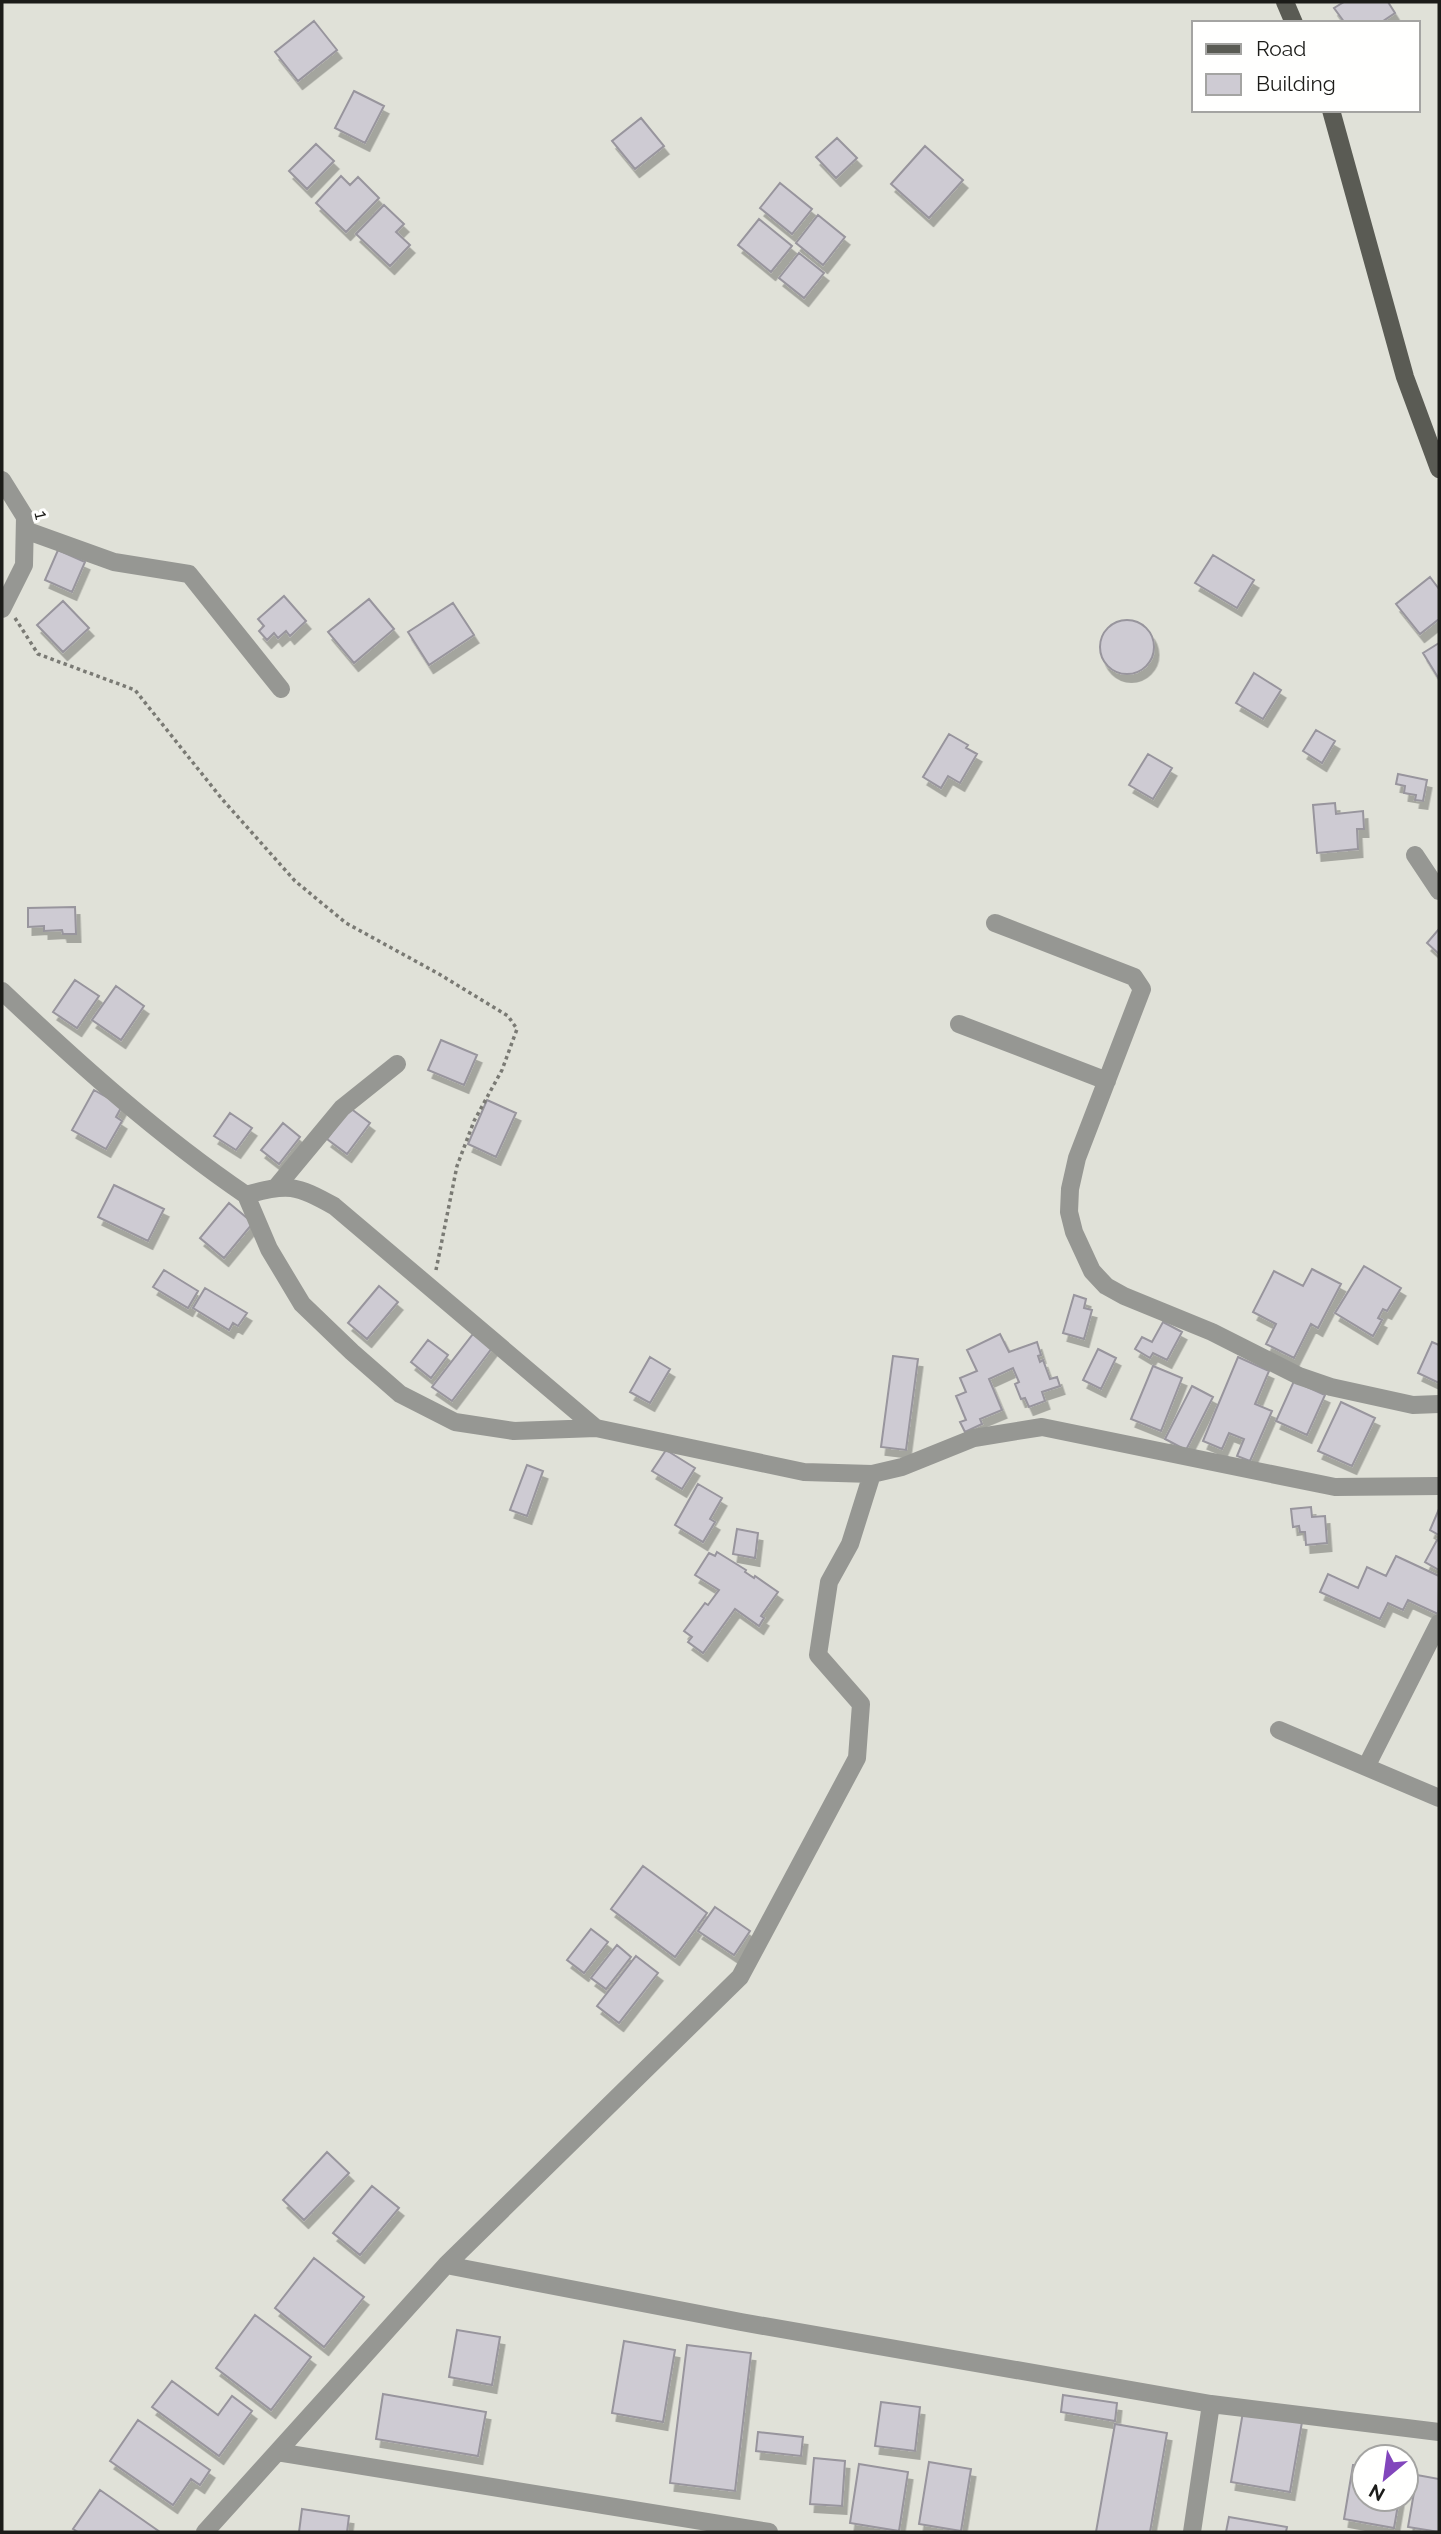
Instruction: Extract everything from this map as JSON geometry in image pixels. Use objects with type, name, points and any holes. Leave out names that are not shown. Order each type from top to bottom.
[{"type":"main road","points":[[1285,2],[1293,21]]},
{"type":"main road","points":[[1332,112],[1405,377],[1439,469]]},
{"type":"street","name":"1","points":[[2,480],[25,517],[24,565],[3,605]]},
{"type":"street","points":[[25,530],[114,562],[189,574],[281,689]]},
{"type":"street","points":[[1415,855],[1439,891]]},
{"type":"street","points":[[995,923],[1134,977],[1142,989],[1076,1158],[1070,1189],[1069,1212],[1074,1232],[1092,1271],[1106,1286],[1124,1296],[1212,1332],[1299,1376],[1331,1387],[1413,1405],[1439,1405]]},
{"type":"street","points":[[2,991],[85,1069],[206,1167],[246,1195],[269,1249],[302,1304],[400,1394],[455,1422],[514,1431],[596,1428],[804,1472],[872,1474],[902,1467],[974,1438],[1042,1427],[1335,1487],[1439,1486]]},
{"type":"street","points":[[959,1024],[1107,1082]]},
{"type":"street","points":[[278,1185],[342,1108],[397,1064]]},
{"type":"street","points":[[246,1195],[278,1185],[309,1192],[334,1206],[596,1428]]},
{"type":"street","points":[[205,2532],[446,2265],[740,1977],[858,1758],[861,1704],[818,1655],[829,1582],[850,1544],[872,1474]]},
{"type":"street","points":[[1366,1767],[1439,1623]]},
{"type":"street","points":[[1279,1730],[1439,1798]]},
{"type":"street","points":[[446,2265],[741,2322],[1211,2404],[1439,2432]]},
{"type":"street","points":[[1192,2532],[1211,2404]]},
{"type":"street","points":[[277,2452],[769,2532]]},
{"type":"path","points":[[3,605],[38,654],[135,690],[222,799],[295,881],[346,923],[508,1016],[517,1029],[502,1070],[474,1121],[457,1167],[432,1290]]},
{"type":"building","points":[[1344,2],[1388,2],[1395,13],[1383,21],[1344,21],[1334,8]]},
{"type":"building","points":[[314,21],[337,50],[298,81],[275,52]]},
{"type":"building","points":[[354,91],[384,106],[365,143],[335,128]]},
{"type":"building","points":[[641,118],[664,146],[635,169],[612,141]]},
{"type":"building","points":[[837,138],[857,158],[836,178],[816,157]]},
{"type":"building","points":[[316,144],[334,161],[307,189],[289,171]]},
{"type":"building","points":[[925,146],[963,180],[929,218],[891,184]]},
{"type":"building","points":[[341,176],[350,185],[358,177],[379,198],[346,232],[316,203]]},
{"type":"building","points":[[780,183],[812,209],[792,234],[760,208]]},
{"type":"building","points":[[384,205],[404,224],[396,232],[410,245],[390,266],[356,234]]},
{"type":"building","points":[[818,215],[845,237],[823,265],[796,243]]},
{"type":"building","points":[[759,219],[792,246],[771,272],[738,245]]},
{"type":"building","points":[[799,253],[824,273],[804,298],[779,278]]},
{"type":"building","points":[[58,550],[85,562],[72,592],[45,580]]},
{"type":"building","points":[[1213,555],[1254,580],[1237,608],[1195,583]]},
{"type":"building","points":[[1430,577],[1439,589],[1439,619],[1420,634],[1396,604]]},
{"type":"building","points":[[284,596],[306,621],[290,636],[286,631],[278,638],[274,633],[267,640],[259,631],[264,626],[258,619]]},
{"type":"building","points":[[369,599],[394,629],[354,663],[328,632]]},
{"type":"building","points":[[63,601],[89,628],[63,652],[37,625]]},
{"type":"building","points":[[453,603],[474,635],[429,665],[408,632]]},
{"type":"building","points":[[1132,620],[1142,624],[1150,632],[1154,647],[1150,662],[1142,670],[1122,674],[1112,670],[1104,662],[1100,642],[1104,632],[1112,624]]},
{"type":"building","points":[[1439,643],[1439,679],[1423,653]]},
{"type":"building","points":[[1254,673],[1281,690],[1263,719],[1236,703]]},
{"type":"building","points":[[1316,730],[1335,741],[1322,763],[1303,751]]},
{"type":"building","points":[[949,734],[977,754],[960,783],[948,776],[941,788],[923,777]]},
{"type":"building","points":[[1148,754],[1172,768],[1153,799],[1129,785]]},
{"type":"building","points":[[1398,774],[1427,780],[1423,801],[1415,800],[1416,795],[1404,793],[1405,786],[1396,784]]},
{"type":"building","points":[[1335,803],[1336,814],[1363,811],[1364,829],[1357,829],[1358,849],[1317,853],[1313,805]]},
{"type":"building","points":[[75,907],[76,934],[63,934],[62,930],[44,931],[44,926],[28,927],[28,908]]},
{"type":"building","points":[[1439,929],[1439,954],[1427,943]]},
{"type":"building","points":[[75,980],[99,996],[77,1028],[53,1012]]},
{"type":"building","points":[[116,986],[144,1006],[121,1040],[92,1020]]},
{"type":"building","points":[[441,1040],[477,1055],[464,1085],[428,1070]]},
{"type":"building","points":[[94,1090],[122,1106],[116,1117],[122,1121],[106,1149],[72,1130]]},
{"type":"building","points":[[487,1100],[516,1113],[496,1157],[468,1144]]},
{"type":"building","points":[[350,1108],[370,1123],[347,1154],[327,1139]]},
{"type":"building","points":[[230,1113],[252,1128],[236,1150],[214,1136]]},
{"type":"building","points":[[283,1123],[300,1137],[279,1164],[261,1150]]},
{"type":"building","points":[[114,1185],[164,1209],[148,1241],[98,1217]]},
{"type":"building","points":[[229,1203],[253,1223],[224,1258],[200,1238]]},
{"type":"building","points":[[1364,1266],[1401,1288],[1387,1311],[1383,1309],[1378,1318],[1382,1320],[1373,1336],[1335,1313]]},
{"type":"building","points":[[1312,1269],[1341,1284],[1318,1328],[1311,1324],[1294,1358],[1266,1344],[1276,1324],[1253,1312],[1274,1271],[1303,1286]]},
{"type":"building","points":[[164,1270],[198,1291],[188,1308],[153,1287]]},
{"type":"building","points":[[379,1286],[398,1302],[367,1339],[348,1323]]},
{"type":"building","points":[[205,1288],[247,1313],[238,1326],[233,1323],[229,1330],[193,1308]]},
{"type":"building","points":[[1074,1295],[1086,1299],[1084,1308],[1092,1310],[1084,1339],[1063,1333]]},
{"type":"building","points":[[1163,1322],[1182,1332],[1167,1360],[1153,1353],[1150,1358],[1135,1349],[1142,1337],[1152,1342]]},
{"type":"building","points":[[473,1334],[492,1348],[452,1401],[432,1387]]},
{"type":"building","points":[[1000,1334],[1009,1352],[1037,1342],[1040,1362],[1043,1360],[1050,1379],[1057,1377],[1060,1386],[1042,1392],[1045,1401],[1029,1407],[1025,1398],[1021,1399],[1015,1384],[1019,1382],[1013,1368],[989,1379],[1002,1410],[980,1419],[982,1424],[965,1432],[960,1422],[966,1420],[956,1396],[966,1392],[960,1378],[977,1371],[967,1350]]},
{"type":"building","points":[[428,1340],[448,1355],[431,1378],[411,1362]]},
{"type":"building","points":[[1432,1342],[1439,1345],[1439,1383],[1418,1373]]},
{"type":"building","points":[[1098,1349],[1116,1358],[1101,1389],[1083,1380]]},
{"type":"building","points":[[893,1356],[918,1359],[906,1450],[881,1447]]},
{"type":"building","points":[[650,1357],[670,1369],[650,1403],[630,1392]]},
{"type":"building","points":[[1238,1357],[1269,1371],[1255,1404],[1272,1411],[1250,1461],[1237,1456],[1244,1439],[1229,1433],[1222,1449],[1203,1441]]},
{"type":"building","points":[[1153,1366],[1182,1378],[1161,1431],[1131,1419]]},
{"type":"building","points":[[1294,1381],[1325,1395],[1307,1435],[1276,1421]]},
{"type":"building","points":[[1192,1386],[1213,1397],[1186,1450],[1165,1439]]},
{"type":"building","points":[[1341,1402],[1375,1418],[1352,1466],[1318,1451]]},
{"type":"building","points":[[666,1450],[695,1468],[682,1489],[652,1471]]},
{"type":"building","points":[[527,1465],[543,1471],[527,1516],[510,1510]]},
{"type":"building","points":[[698,1484],[722,1498],[710,1519],[715,1522],[703,1542],[675,1525]]},
{"type":"building","points":[[1311,1507],[1312,1517],[1325,1516],[1327,1543],[1306,1545],[1305,1532],[1300,1532],[1299,1526],[1293,1527],[1291,1509]]},
{"type":"building","points":[[1439,1509],[1439,1535],[1430,1530]]},
{"type":"building","points":[[737,1529],[758,1533],[755,1558],[733,1554]]},
{"type":"building","points":[[1437,1540],[1439,1541],[1439,1570],[1425,1562]]},
{"type":"building","points":[[717,1552],[778,1592],[761,1616],[764,1618],[759,1626],[735,1609],[703,1653],[688,1642],[692,1637],[684,1631],[705,1603],[708,1605],[719,1590],[695,1575],[709,1553],[715,1556]]},
{"type":"building","points":[[1396,1556],[1439,1576],[1438,1614],[1408,1600],[1403,1610],[1388,1603],[1380,1619],[1320,1592],[1328,1574],[1358,1588],[1367,1567],[1386,1576]]},
{"type":"building","points":[[643,1866],[707,1913],[675,1957],[611,1909]]},
{"type":"building","points":[[715,1907],[750,1931],[734,1955],[698,1931]]},
{"type":"building","points":[[591,1929],[608,1942],[584,1973],[567,1960]]},
{"type":"building","points":[[617,1945],[631,1957],[606,1989],[591,1978]]},
{"type":"building","points":[[636,1956],[658,1973],[619,2023],[597,2006]]},
{"type":"building","points":[[327,2152],[349,2173],[304,2220],[283,2200]]},
{"type":"building","points":[[372,2186],[399,2208],[360,2255],[333,2233]]},
{"type":"building","points":[[314,2258],[364,2297],[324,2347],[275,2308]]},
{"type":"building","points":[[255,2315],[311,2357],[271,2410],[216,2368]]},
{"type":"building","points":[[457,2330],[500,2337],[492,2385],[449,2377]]},
{"type":"building","points":[[624,2341],[675,2350],[663,2422],[612,2413]]},
{"type":"building","points":[[687,2345],[751,2353],[735,2491],[670,2483]]},
{"type":"building","points":[[172,2381],[218,2415],[232,2396],[252,2411],[219,2456],[152,2407]]},
{"type":"building","points":[[383,2394],[486,2412],[478,2456],[376,2439]]},
{"type":"building","points":[[1063,2395],[1117,2403],[1115,2421],[1061,2412]]},
{"type":"building","points":[[881,2402],[920,2407],[915,2451],[875,2446]]},
{"type":"building","points":[[1243,2412],[1302,2422],[1290,2492],[1231,2482]]},
{"type":"building","points":[[138,2420],[210,2470],[200,2485],[191,2479],[173,2505],[110,2461]]},
{"type":"building","points":[[1115,2424],[1167,2433],[1150,2532],[1096,2532]]},
{"type":"building","points":[[758,2432],[803,2437],[801,2456],[756,2451]]},
{"type":"building","points":[[814,2458],[845,2461],[842,2506],[810,2504]]},
{"type":"building","points":[[929,2462],[971,2469],[961,2531],[919,2524]]},
{"type":"building","points":[[859,2464],[908,2472],[899,2531],[850,2523]]},
{"type":"building","points":[[1420,2476],[1439,2479],[1439,2532],[1408,2527],[1410,2513],[1420,2513]]},
{"type":"building","points":[[1350,2483],[1350,2513],[1397,2513],[1394,2528],[1344,2519]]},
{"type":"building","points":[[100,2490],[160,2532],[78,2532],[73,2529]]},
{"type":"building","points":[[302,2509],[349,2516],[347,2532],[299,2532]]},
{"type":"building","points":[[1229,2517],[1287,2527],[1286,2532],[1226,2532]]}]
